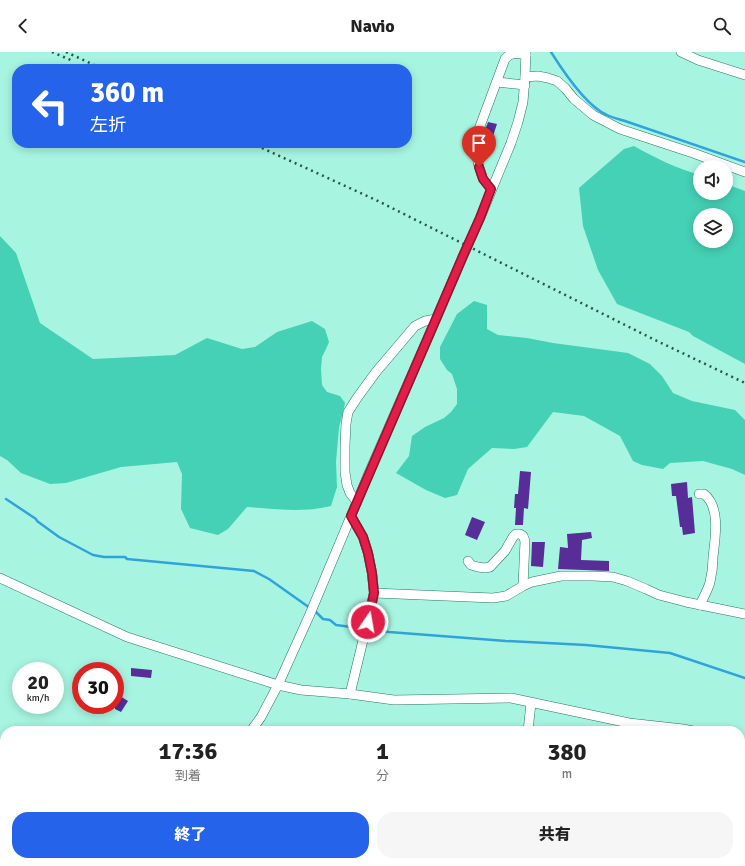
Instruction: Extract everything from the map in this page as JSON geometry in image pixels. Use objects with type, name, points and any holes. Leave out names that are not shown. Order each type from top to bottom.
[{"type":"street","points":[[682,52],[698,60],[745,75]]},
{"type":"street","points":[[255,726],[278,685],[310,614],[480,218],[518,122],[525,81],[526,54],[511,53],[505,59],[476,137],[476,151],[479,167],[483,179],[491,189]]},
{"type":"street","points":[[497,82],[525,81],[538,76],[557,81],[593,115],[620,129],[745,172]]},
{"type":"street","points":[[357,502],[350,493],[346,472],[345,446],[348,412],[376,372],[415,326],[425,321],[436,319]]},
{"type":"street","points":[[699,494],[704,494],[707,496],[711,502],[716,530],[713,569],[710,582],[700,605]]},
{"type":"street","points":[[350,694],[366,632],[374,593],[368,553],[363,537],[351,516]]},
{"type":"street","points":[[468,561],[471,565],[478,567],[485,568],[490,566],[505,551],[513,537],[516,534],[520,534],[523,536],[525,541],[523,586]]},
{"type":"street","points":[[374,593],[493,598],[506,596],[532,582],[560,576],[613,577],[627,581],[659,595],[745,614]]},
{"type":"street","points":[[0,578],[127,637],[278,685],[300,690],[350,694],[394,700],[511,698],[629,723],[656,726]]},
{"type":"street","points":[[529,726],[531,703]]},
{"type":"green space","points":[[634,146],[650,155],[693,173],[693,200],[733,200],[733,187],[745,191],[745,364],[693,336],[689,332],[617,304],[598,270],[583,226],[579,188],[624,149]]},
{"type":"green space","points":[[0,236],[16,253],[40,323],[93,359],[175,355],[207,338],[242,349],[255,347],[277,332],[312,321],[325,329],[329,342],[322,357],[322,385],[327,392],[340,396],[345,403],[339,427],[336,462],[337,487],[331,506],[300,510],[247,507],[228,529],[218,535],[190,528],[181,509],[182,474],[177,462],[121,467],[66,483],[50,484],[21,473],[7,460],[0,456]]},
{"type":"green space","points":[[474,301],[487,305],[487,329],[498,335],[628,353],[650,364],[662,376],[673,393],[692,401],[735,410],[745,420],[745,475],[732,469],[703,461],[670,463],[663,469],[642,465],[633,461],[620,436],[584,416],[553,412],[527,447],[514,449],[492,448],[468,469],[457,495],[445,498],[426,490],[396,473],[409,456],[412,436],[425,427],[444,418],[457,404],[457,389],[452,374],[447,370],[440,359],[440,347],[457,314]]},
{"type":"building","points":[[488,122],[497,124],[492,139],[483,136]]},
{"type":"building","points":[[520,471],[531,472],[528,509],[524,508],[523,525],[515,525],[515,494],[518,494]]},
{"type":"building","points":[[687,482],[688,498],[692,497],[695,533],[683,535],[682,527],[680,527],[676,496],[672,496],[671,484]]},
{"type":"building","points":[[472,517],[485,522],[477,540],[465,535]]},
{"type":"building","points":[[591,532],[592,538],[582,540],[581,560],[609,561],[609,571],[558,569],[560,547],[568,548],[567,534]]},
{"type":"building","points":[[532,542],[545,542],[543,567],[531,566]]},
{"type":"building","points":[[131,668],[152,670],[151,678],[131,676]]},
{"type":"building","points":[[124,699],[128,701],[124,707]]},
{"type":"waterway","points":[[551,52],[568,78],[583,96],[591,104],[607,115],[745,162]]},
{"type":"waterway","points":[[6,499],[36,519],[59,537],[93,555],[254,571],[269,579],[310,608]]},
{"type":"waterway","points":[[315,611],[323,619],[330,620],[336,625],[389,632],[506,641],[586,645],[670,653],[745,678]]},
{"type":"railway","points":[[52,52],[73,61]]},
{"type":"railway","points":[[66,52],[92,64]]},
{"type":"railway","points":[[262,148],[376,200],[655,340],[745,383]]},
{"type":"route","points":[[368,622],[374,593],[372,573],[363,537],[351,516],[480,218],[491,189],[483,179],[479,167]]}]
